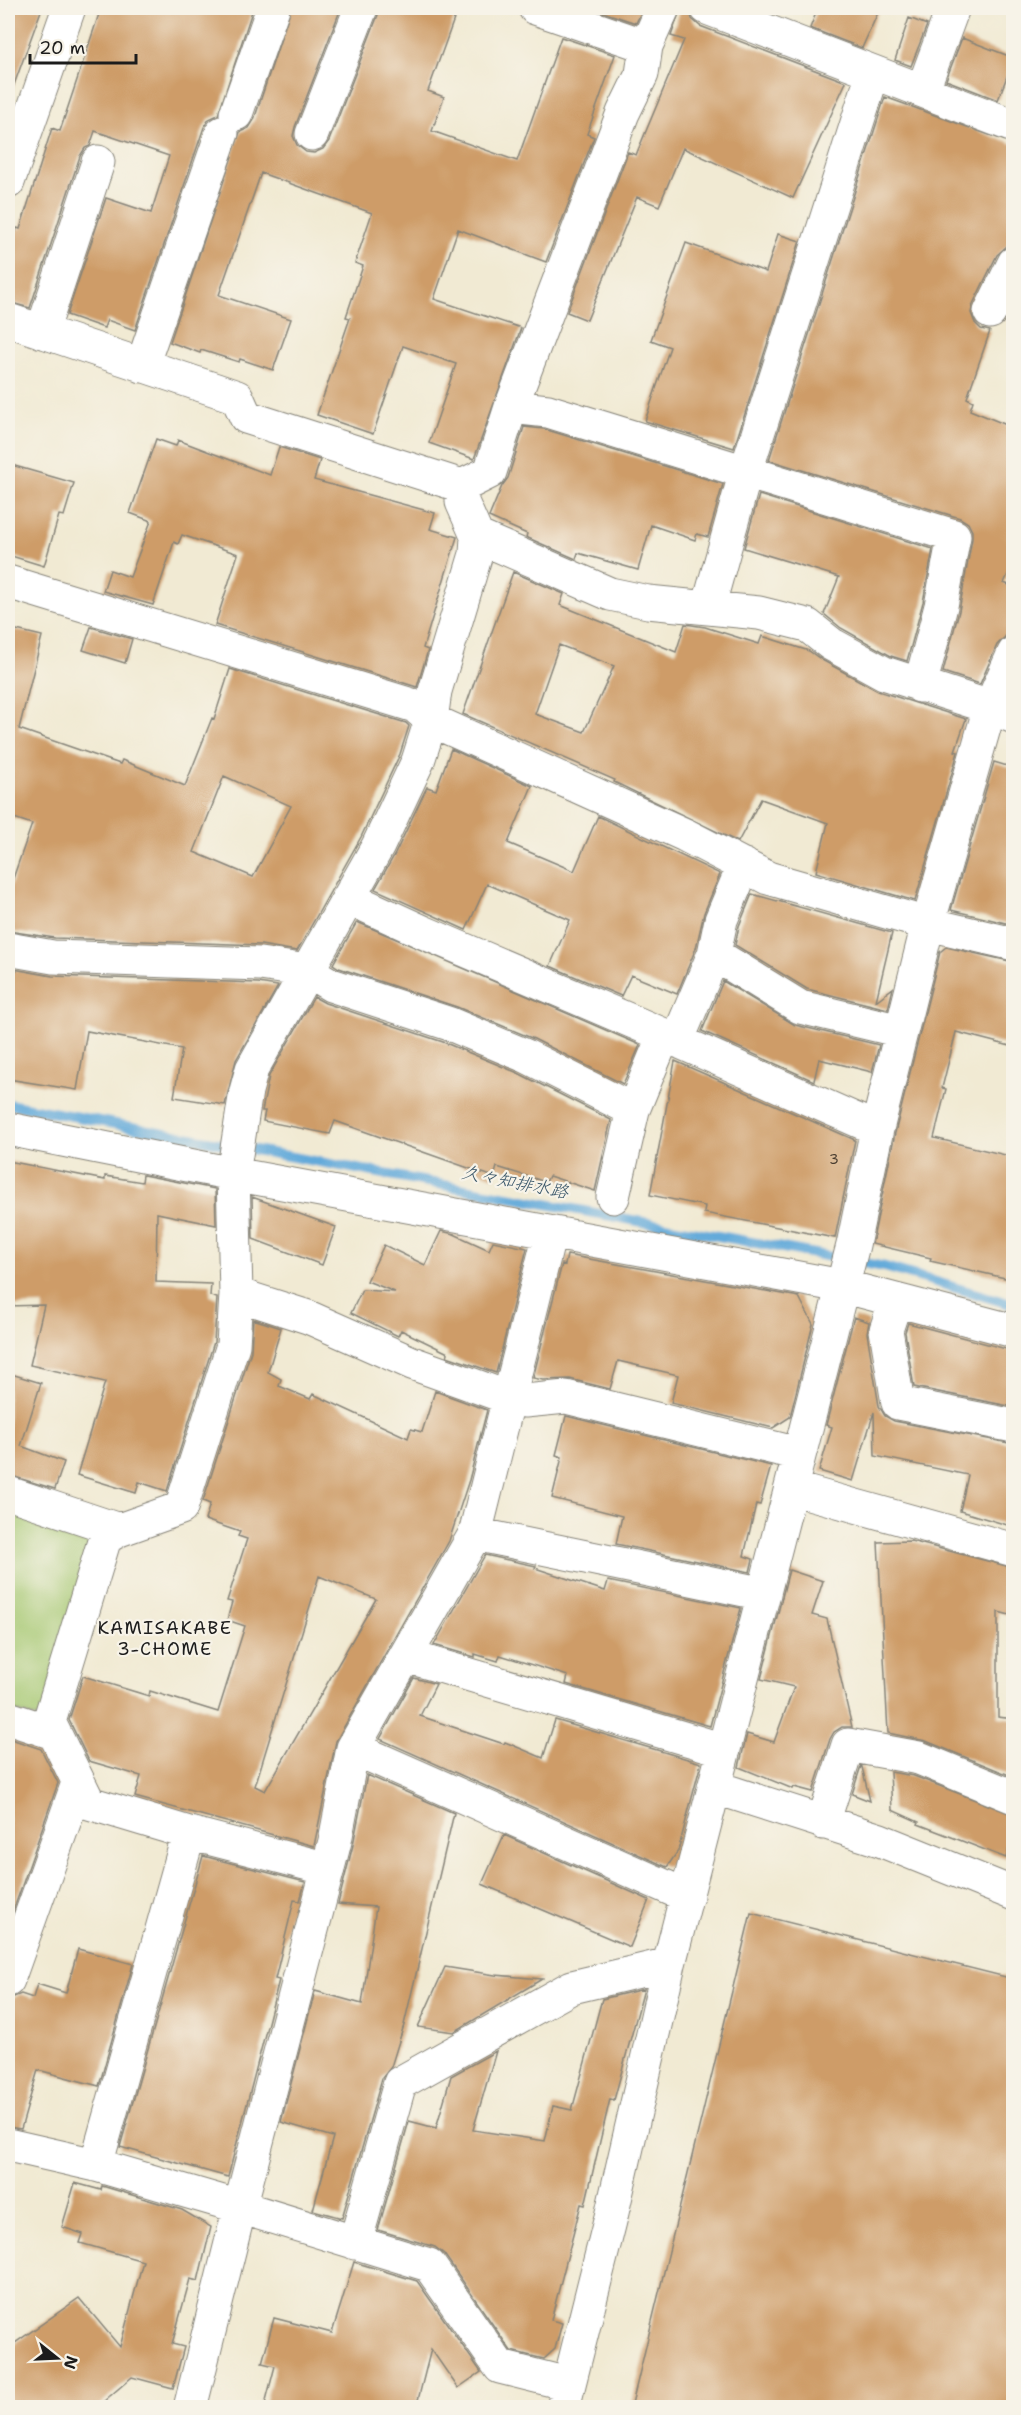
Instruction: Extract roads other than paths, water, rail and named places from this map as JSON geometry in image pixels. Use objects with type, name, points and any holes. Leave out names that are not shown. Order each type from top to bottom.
[{"type":"street","points":[[8,182],[69,8]]},
{"type":"street","points":[[142,366],[273,8]]},
{"type":"street","points":[[312,134],[361,8]]},
{"type":"street","points":[[535,8],[646,46]]},
{"type":"street","points":[[8,320],[237,397],[246,417],[462,486],[490,472],[511,407],[623,113],[642,74],[646,46],[663,8]]},
{"type":"street","points":[[707,8],[873,73],[923,89],[1014,126]]},
{"type":"street","points":[[923,89],[953,8]]},
{"type":"street","points":[[708,608],[746,471],[873,73]]},
{"type":"street","points":[[42,332],[98,162]]},
{"type":"street","points":[[990,312],[1014,263]]},
{"type":"street","points":[[511,407],[548,411],[954,536],[941,606],[920,686]]},
{"type":"street","points":[[328,1869],[189,1833],[89,1803],[49,1722],[105,1538],[119,1530],[181,1508],[233,1345],[236,1294],[236,1155],[246,1091],[252,1069],[378,846],[418,761],[430,720],[435,691],[476,554],[477,536],[462,502],[462,486]]},
{"type":"street","points":[[477,536],[610,594],[648,602],[759,612],[807,625],[856,660],[884,673],[1002,712]]},
{"type":"street","points":[[8,582],[415,706],[430,720],[686,835],[768,878],[928,924],[1014,944]]},
{"type":"street","points":[[8,2145],[96,2166],[240,2207],[429,2265],[500,2367],[566,2396],[611,2217],[669,1964],[847,1268],[877,1129],[928,924],[1002,712],[1014,653]]},
{"type":"street","points":[[613,1197],[633,1110],[714,954],[721,920],[744,865]]},
{"type":"street","points":[[349,898],[877,1129]]},
{"type":"street","points":[[8,949],[53,957],[260,964],[308,971],[331,985],[450,1024],[526,1056],[633,1110]]},
{"type":"street","points":[[714,954],[800,1008],[901,1031]]},
{"type":"street","points":[[8,1129],[236,1155],[550,1233],[847,1268],[896,1300],[1014,1331]]},
{"type":"street","points":[[190,2408],[328,1869],[353,1748],[475,1534],[550,1233]]},
{"type":"street","points":[[236,1294],[308,1317],[412,1363],[509,1398],[525,1401],[566,1397],[799,1454]]},
{"type":"street","points":[[896,1300],[886,1330],[898,1404],[1014,1426]]},
{"type":"street","points":[[791,1488],[1014,1550]]},
{"type":"street","points":[[8,1493],[119,1530]]},
{"type":"street","points":[[475,1534],[764,1594]]},
{"type":"street","points":[[406,1656],[724,1750]]},
{"type":"street","points":[[8,1719],[54,1733]]},
{"type":"street","points":[[823,1823],[848,1745],[919,1758],[1014,1797]]},
{"type":"street","points":[[353,1748],[687,1896]]},
{"type":"street","points":[[9,1968],[78,1783]]},
{"type":"street","points":[[714,1787],[880,1840],[1013,1893]]},
{"type":"street","points":[[96,2166],[189,1833]]},
{"type":"street","points":[[355,2242],[400,2083],[572,1986],[669,1964]]},
{"type":"waterway","name":"久々知排水路","points":[[8,1104],[885,1267],[1014,1305]]},
{"type":"district","name":"KAMISAKABE 3-CHOME","points":[[165,1638]]}]
